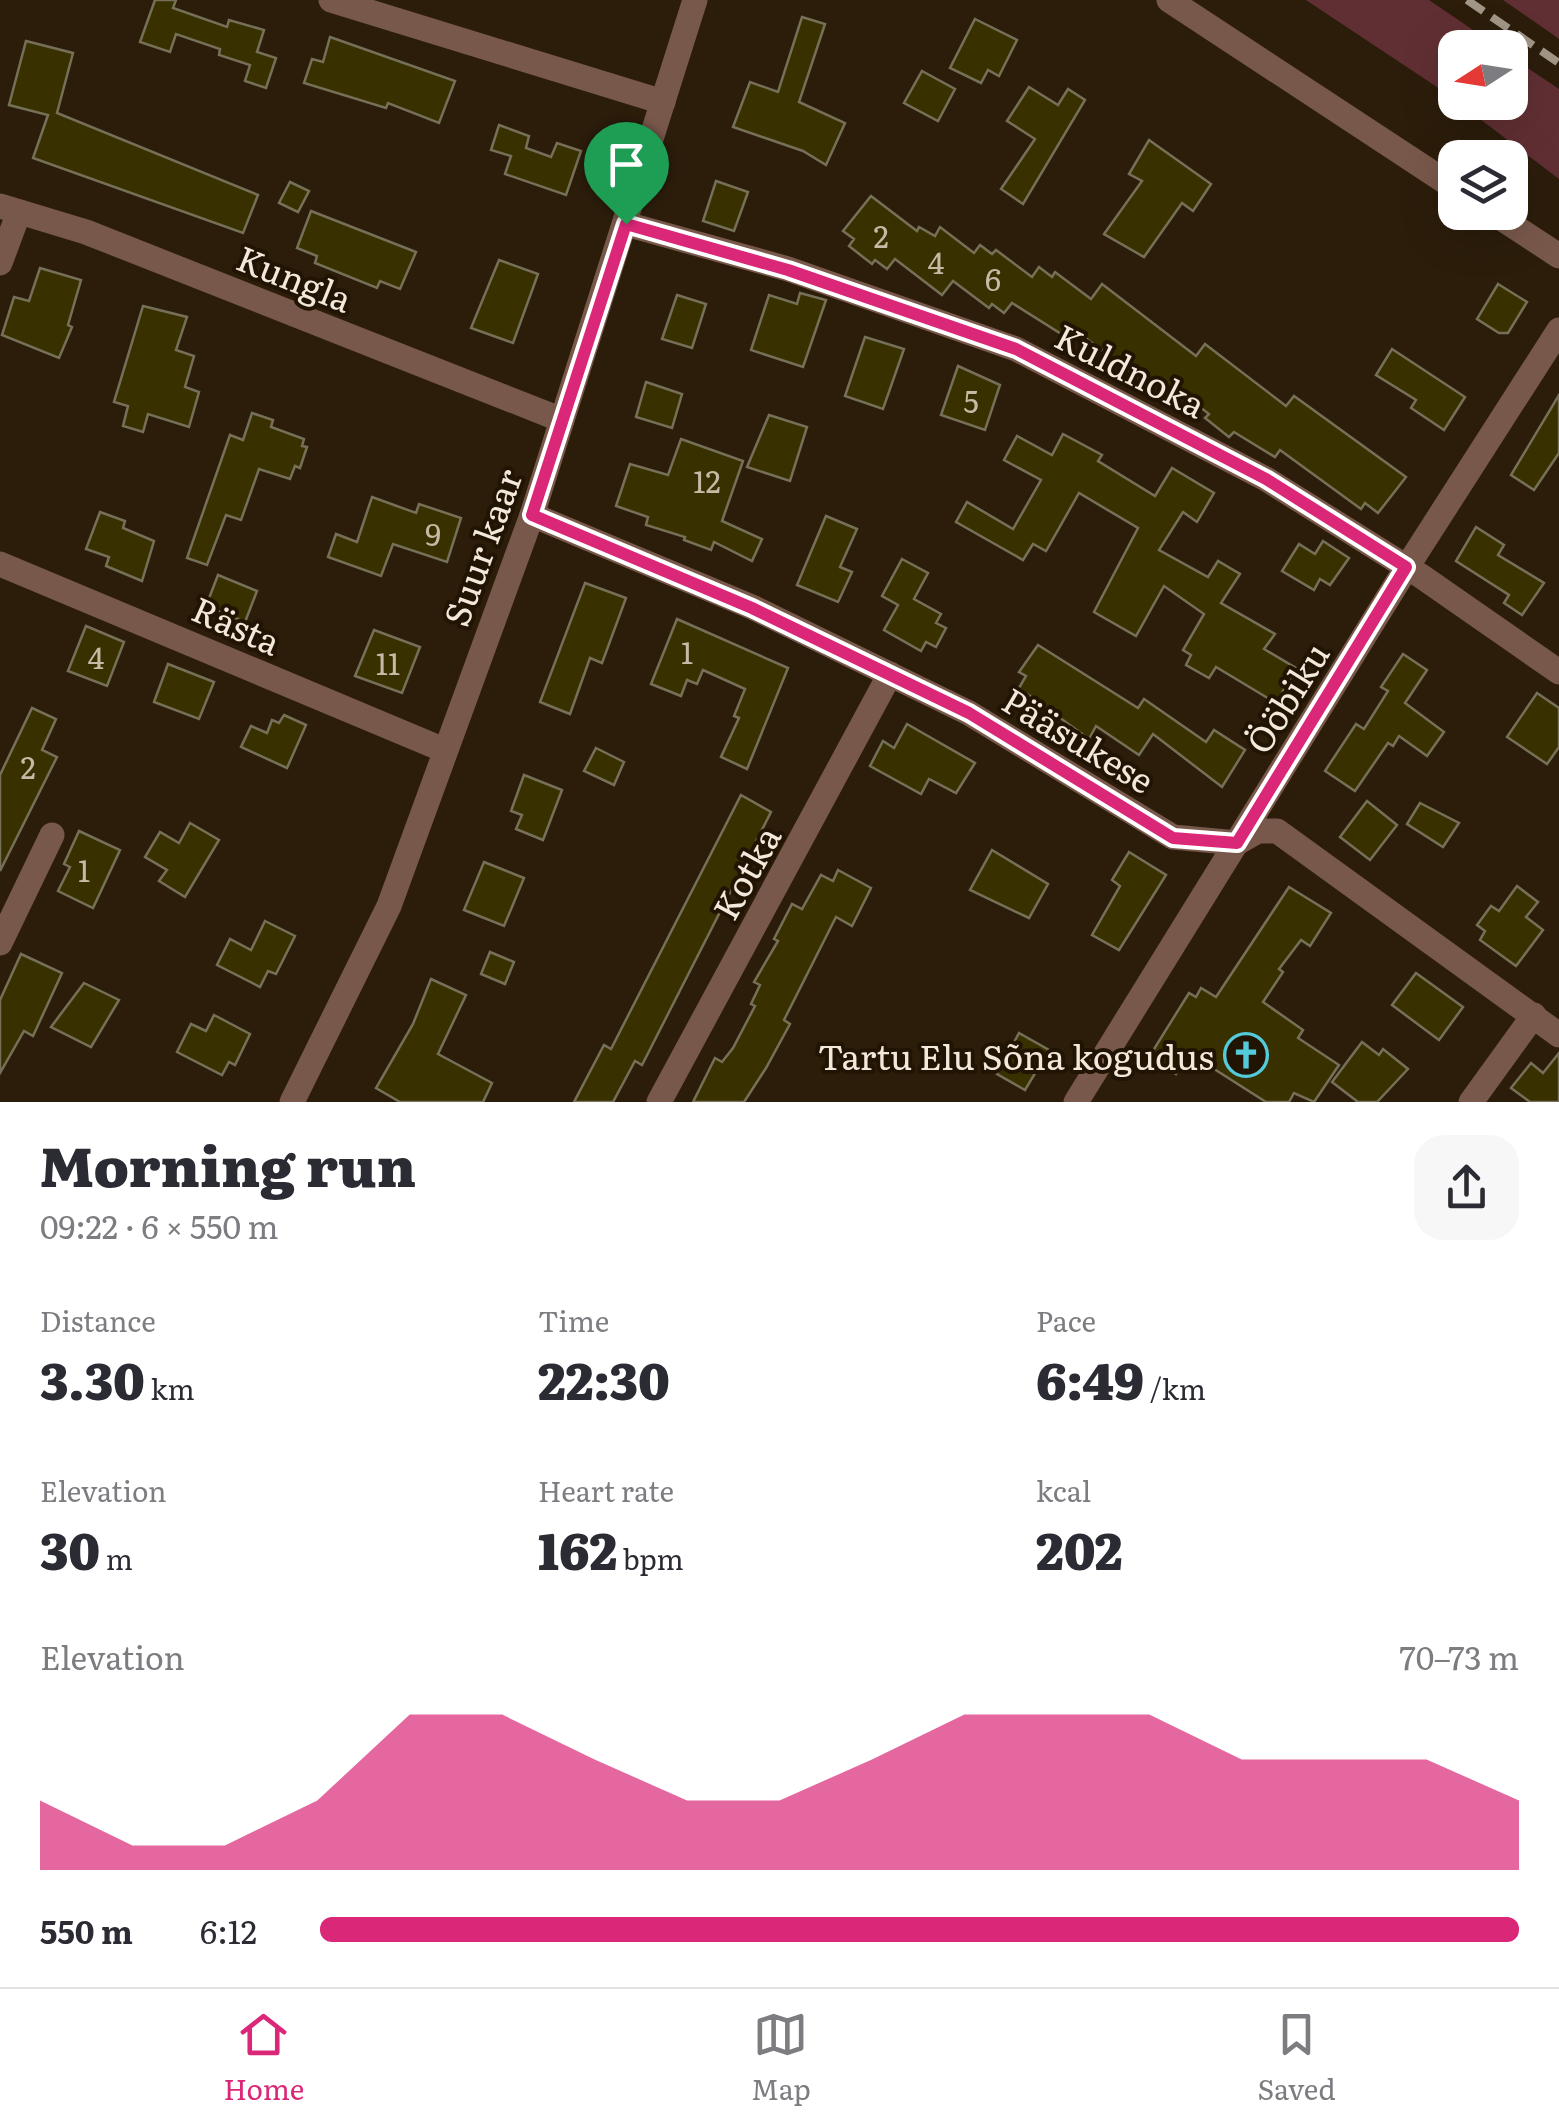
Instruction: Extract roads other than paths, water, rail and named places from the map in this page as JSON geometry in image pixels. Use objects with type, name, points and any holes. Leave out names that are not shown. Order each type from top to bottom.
[{"type":"street","points":[[331,0],[663,102]]},
{"type":"street","name":"Suur kaar","points":[[292,1102],[388,906],[532,515],[696,0]]},
{"type":"street","points":[[1169,0],[1438,177]]},
{"type":"street","points":[[0,262],[9,209]]},
{"type":"street","name":"Kungla","points":[[9,209],[86,232],[562,420]]},
{"type":"street","name":"Kuldnoka","points":[[626,224],[788,270],[1016,349],[1266,479],[1406,567],[1559,672]]},
{"type":"street","points":[[1519,230],[1559,256]]},
{"type":"street","name":"Ööbiku","points":[[1076,1102],[1406,567],[1559,330]]},
{"type":"street","name":"Pääsukese","points":[[532,515],[752,608],[969,713],[1173,838],[1237,843],[1258,831],[1277,832],[1559,1035]]},
{"type":"street","name":"Rästa","points":[[0,564],[444,750]]},
{"type":"street","name":"Kotka","points":[[659,1102],[890,674]]},
{"type":"street","points":[[0,943],[52,835]]},
{"type":"street","points":[[1471,1102],[1534,1014]]},
{"type":"railway","points":[[1467,0],[1559,63]]},
{"type":"place","name":"Tartu Elu Sõna kogudus","points":[[1246,1055]]}]
